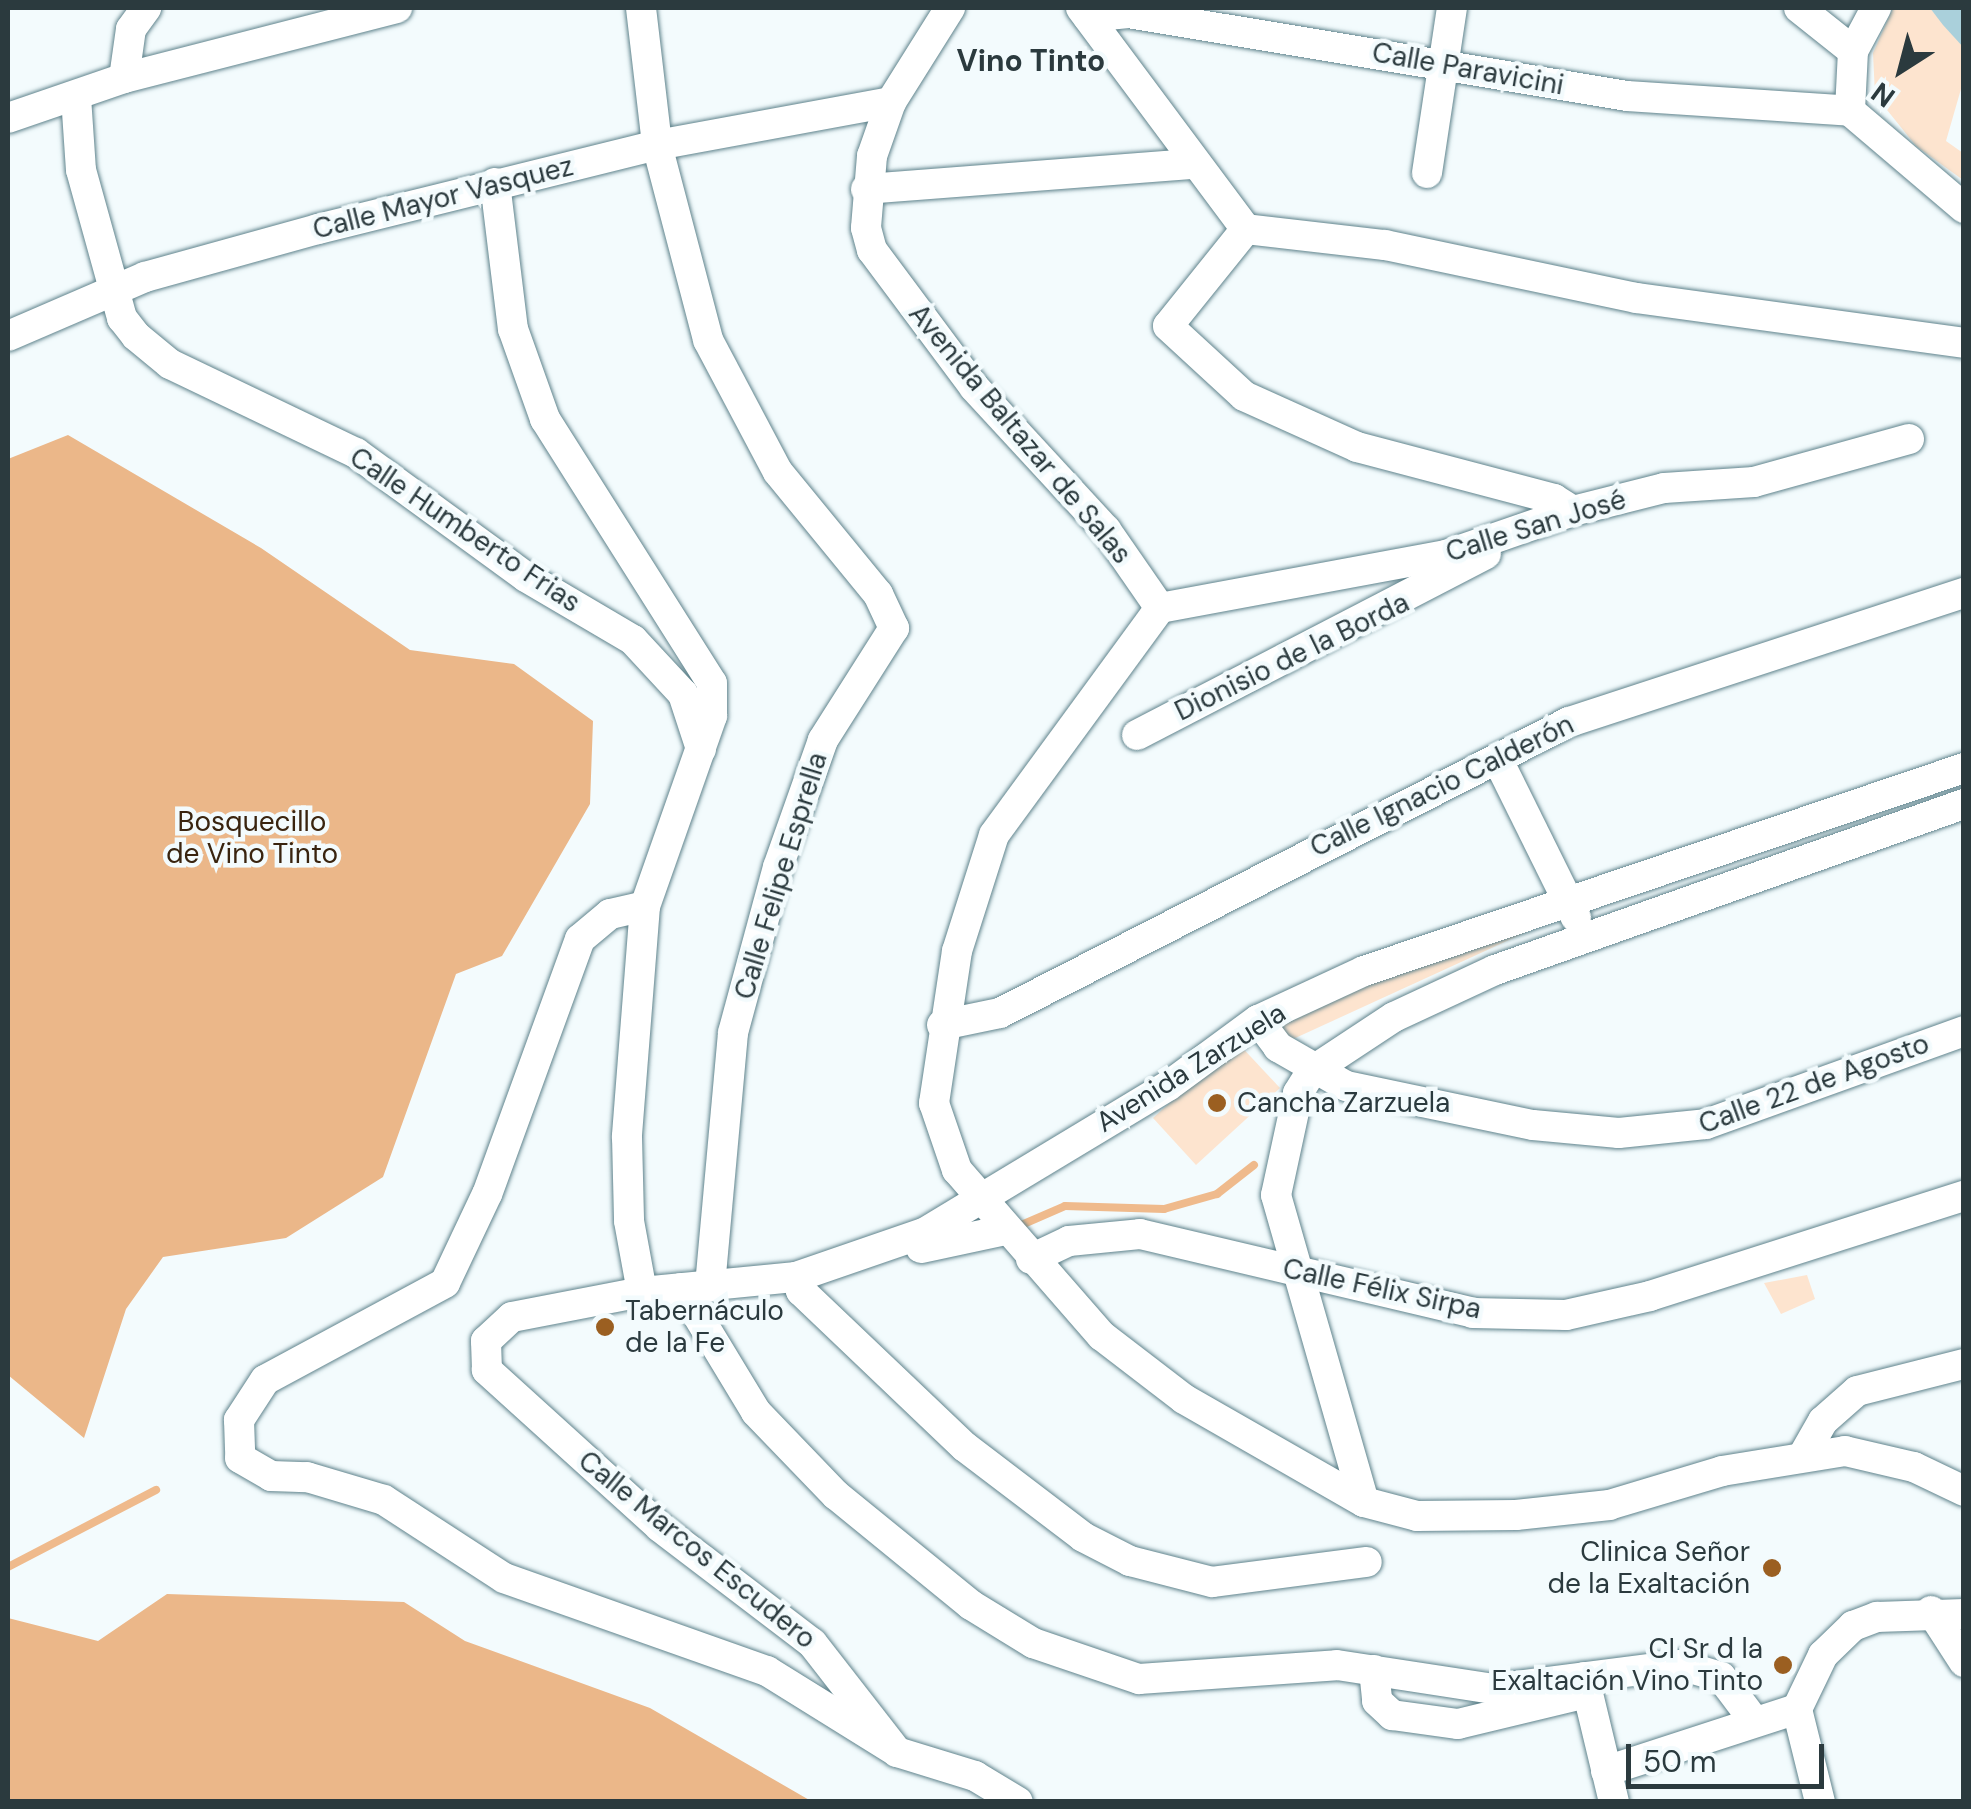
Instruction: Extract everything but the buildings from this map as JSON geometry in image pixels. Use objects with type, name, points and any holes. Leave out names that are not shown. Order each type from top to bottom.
[{"type":"street","points":[[124,78],[131,29],[146,8]]},
{"type":"street","points":[[8,118],[124,78],[396,8]]},
{"type":"street","name":"Calle Felipe Esprella","points":[[641,8],[657,146],[708,340],[741,412],[778,472],[878,594],[894,628],[823,740],[778,866],[733,1033],[692,1293]]},
{"type":"street","name":"Avenida Baltazar de Salas","points":[[950,8],[891,102],[866,189],[866,228],[885,270],[974,387],[1106,530],[1160,608]]},
{"type":"street","points":[[1427,173],[1452,8]]},
{"type":"street","points":[[1799,8],[1853,51]]},
{"type":"street","points":[[1876,8],[1853,51],[1850,112],[1964,208]]},
{"type":"street","points":[[1085,12],[1192,164],[1246,229],[1385,245],[1636,298],[1964,343]]},
{"type":"street","name":"Calle Paravicini","points":[[1085,12],[1128,13],[1627,96],[1850,112]]},
{"type":"street","name":"Calle Humberto Frias","points":[[76,97],[81,170],[122,318],[170,364],[356,453],[526,577],[634,640],[683,694],[701,748]]},
{"type":"street","name":"Calle Mayor Vasquez","points":[[8,336],[145,277],[495,184],[657,146],[891,102]]},
{"type":"street","points":[[866,189],[1192,164]]},
{"type":"street","points":[[495,184],[514,328],[545,419],[602,520],[702,661],[712,716],[644,906],[627,1136],[642,1292]]},
{"type":"street","points":[[1246,229],[1168,326],[1274,416],[1573,511]]},
{"type":"street","name":"Calle San José","points":[[1160,608],[1489,542],[1573,511],[1664,488],[1754,482],[1909,440]]},
{"type":"street","name":"Dionisio de la Borda","points":[[1137,735],[1398,606],[1480,560],[1489,542]]},
{"type":"street","name":"Calle Ignacio Calderón","points":[[942,1026],[1000,1013],[1498,760],[1629,699],[1964,594]]},
{"type":"street","points":[[1160,608],[994,835],[970,899],[942,1026],[934,1103],[957,1170],[1005,1230],[1133,1363],[1364,1502],[1417,1516],[1516,1515],[1647,1497],[1802,1456],[1878,1456],[1964,1491]]},
{"type":"street","points":[[1498,760],[1570,902],[1582,936]]},
{"type":"street","name":"Avenida Zarzuela","points":[[798,1284],[924,1233],[1168,1086],[1258,1020],[1418,949],[1570,902],[1964,768]]},
{"type":"street","points":[[1364,1502],[1276,1195],[1298,1093],[1312,1071],[1424,1002],[1582,936],[1964,804]]},
{"type":"street","points":[[644,906],[610,914],[580,939],[487,1194],[438,1289],[266,1380],[239,1420],[237,1448],[246,1466],[384,1500],[504,1578],[767,1671],[898,1752],[975,1776],[1018,1802]]},
{"type":"street","points":[[1258,1020],[1312,1071]]},
{"type":"street","name":"Calle 22 de Agosto","points":[[1312,1071],[1346,1086],[1533,1125],[1651,1134],[1706,1124],[1964,1031]]},
{"type":"street","name":"Calle Félix Sirpa","points":[[1031,1258],[1070,1241],[1140,1234],[1473,1313],[1566,1315],[1650,1296],[1964,1196]]},
{"type":"street","points":[[484,1351],[536,1322],[692,1293],[798,1284],[939,1242],[1005,1230]]},
{"type":"street","points":[[798,1284],[965,1447],[1083,1537],[1130,1561],[1212,1582],[1367,1562]]},
{"type":"street","points":[[484,1351],[512,1318],[642,1292],[692,1293]]},
{"type":"street","points":[[692,1293],[756,1412],[836,1495],[971,1605],[1033,1643],[1140,1679],[1337,1665],[1374,1670],[1377,1701],[1392,1715],[1458,1724],[1586,1685],[1680,1665],[1721,1677],[1752,1718]]},
{"type":"street","name":"Calle Marcos Escudero","points":[[484,1351],[660,1527],[823,1654],[898,1752]]},
{"type":"street","points":[[1802,1456],[1823,1421],[1857,1391],[1964,1364]]},
{"type":"street","points":[[1931,1612],[1964,1662]]},
{"type":"street","points":[[1820,1802],[1797,1709],[1823,1655],[1853,1626],[1931,1612],[1964,1614]]},
{"type":"street","points":[[1586,1685],[1614,1802]]},
{"type":"street","points":[[1606,1771],[1752,1718],[1797,1709]]},
{"type":"shaded area","points":[[1893,8],[1930,8],[1963,46],[1963,82],[1946,141],[1963,153],[1963,180],[1916,146],[1875,95],[1873,53]]},
{"type":"shaded area","points":[[1546,923],[1291,1040],[1275,1019],[1310,995]]},
{"type":"shaded area","name":"Cancha Zarzuela","points":[[1237,1042],[1280,1088],[1196,1165],[1153,1118]]},
{"type":"shaded area","points":[[1807,1275],[1815,1299],[1781,1314],[1764,1283]]},
{"type":"green space","name":"Bosquecillo de Vino Tinto","points":[[68,435],[261,548],[410,650],[514,664],[593,721],[590,804],[502,956],[456,974],[383,1177],[286,1238],[163,1257],[126,1309],[84,1438],[8,1375],[8,459]]},
{"type":"green space","points":[[167,1594],[404,1602],[465,1641],[650,1708],[811,1801],[8,1801],[8,1618],[98,1641]]},
{"type":"waterway","points":[[1019,1226],[1065,1206],[1164,1209],[1217,1194],[1254,1165]]},
{"type":"waterway","points":[[8,1567],[156,1490]]},
{"type":"place","name":"Cancha Zarzuela","points":[[1217,1103]]},
{"type":"place","name":"Tabernáculo de la Fe","points":[[605,1327]]},
{"type":"place","name":"Clinica Señor de la Exaltación","points":[[1772,1568]]},
{"type":"place","name":"CI Sr d la Exaltación Vino Tinto","points":[[1783,1665]]},
{"type":"district","name":"Vino Tinto","points":[[1031,61]]}]
